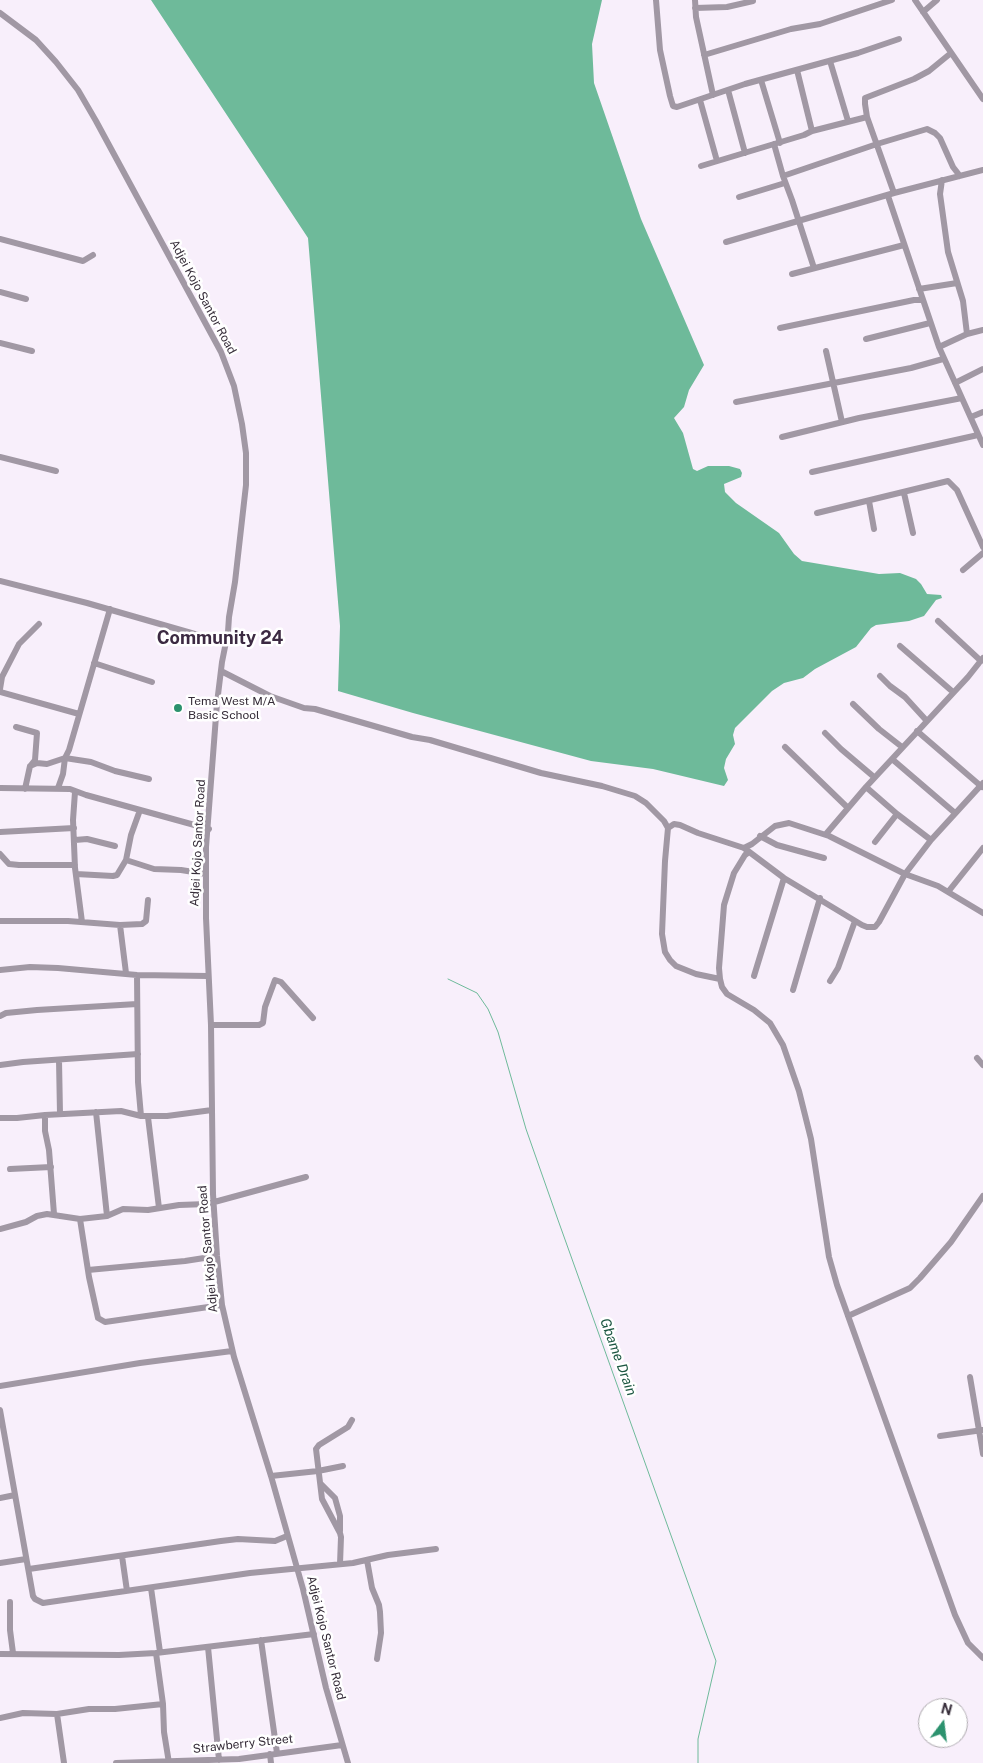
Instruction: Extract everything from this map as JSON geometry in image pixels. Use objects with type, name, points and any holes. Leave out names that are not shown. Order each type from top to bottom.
[{"type":"street","points":[[656,0],[660,50],[672,104],[675,107],[900,39]]},
{"type":"street","points":[[695,0],[713,95]]},
{"type":"street","points":[[704,55],[790,29],[820,24],[892,0]]},
{"type":"street","points":[[915,0],[983,98]]},
{"type":"street","points":[[923,12],[937,0]]},
{"type":"street","points":[[695,8],[727,7],[754,1]]},
{"type":"street","name":"Adjei Kojo Santor Road","points":[[0,13],[36,40],[78,90],[221,352],[233,383],[242,424],[246,453],[246,485],[226,642],[220,671],[206,874],[217,1256],[222,1305],[232,1351],[297,1568],[348,1763]]},
{"type":"street","points":[[951,53],[935,67],[914,79],[866,98],[865,104],[867,117],[891,194],[904,245],[922,300],[943,359],[983,445]]},
{"type":"street","points":[[830,61],[848,121]]},
{"type":"street","points":[[797,70],[812,131]]},
{"type":"street","points":[[761,80],[777,143],[782,176],[814,268]]},
{"type":"street","points":[[728,90],[745,153]]},
{"type":"street","points":[[700,100],[717,161]]},
{"type":"street","points":[[701,166],[812,131],[867,117]]},
{"type":"street","points":[[782,176],[927,129],[932,130],[940,138],[953,167],[960,176]]},
{"type":"street","points":[[726,242],[891,194],[983,170]]},
{"type":"street","points":[[942,180],[940,194],[948,252],[963,301],[968,334]]},
{"type":"street","points":[[739,196],[785,183]]},
{"type":"street","points":[[0,239],[83,261],[93,255]]},
{"type":"street","points":[[792,274],[904,245]]},
{"type":"street","points":[[919,289],[957,283]]},
{"type":"street","points":[[0,292],[26,299]]},
{"type":"street","points":[[780,328],[914,300],[922,300]]},
{"type":"street","points":[[866,339],[930,323]]},
{"type":"street","points":[[939,347],[968,334],[983,330]]},
{"type":"street","points":[[0,343],[32,351]]},
{"type":"street","points":[[826,351],[842,422]]},
{"type":"street","points":[[736,402],[911,368],[943,359]]},
{"type":"street","points":[[955,382],[983,369]]},
{"type":"street","points":[[782,437],[842,422],[962,398]]},
{"type":"street","points":[[971,417],[983,412]]},
{"type":"street","points":[[812,472],[978,435]]},
{"type":"street","points":[[0,457],[56,471]]},
{"type":"street","points":[[818,513],[948,482],[957,490],[983,547]]},
{"type":"street","points":[[904,493],[913,533]]},
{"type":"street","points":[[869,501],[874,529]]},
{"type":"street","points":[[963,570],[983,553]]},
{"type":"street","points":[[0,581],[226,642]]},
{"type":"street","points":[[58,788],[63,774],[65,758],[110,610]]},
{"type":"street","points":[[826,834],[874,777],[982,660],[938,621]]},
{"type":"street","points":[[39,624],[19,644],[2,678],[0,690],[79,714]]},
{"type":"street","points":[[900,646],[953,692]]},
{"type":"street","points":[[94,663],[152,682]]},
{"type":"street","points":[[220,671],[262,693],[304,708],[412,737],[430,740],[541,773],[602,786],[635,796],[646,803],[664,821],[668,828],[662,927],[666,952],[676,966],[696,974],[720,979]]},
{"type":"street","points":[[880,676],[905,697],[926,720]]},
{"type":"street","points":[[853,704],[879,729],[902,747]]},
{"type":"street","points":[[16,727],[37,734],[35,760],[30,766],[25,789]]},
{"type":"street","points":[[668,828],[674,824],[680,825],[705,836],[747,850],[784,878],[820,898],[855,921],[867,927],[875,927],[905,874],[931,840],[982,786],[917,730]]},
{"type":"street","points":[[825,733],[874,777]]},
{"type":"street","points":[[785,747],[848,808]]},
{"type":"street","points":[[30,766],[37,763],[47,764],[65,758],[91,762],[116,771],[149,779]]},
{"type":"street","points":[[892,759],[955,813]]},
{"type":"street","points":[[866,787],[896,814],[931,840]]},
{"type":"street","points":[[0,788],[70,789],[75,792],[209,829]]},
{"type":"street","points":[[75,792],[75,865],[82,922]]},
{"type":"street","points":[[76,874],[117,875],[126,860],[131,835],[140,810]]},
{"type":"street","points":[[875,842],[896,814]]},
{"type":"street","points":[[982,910],[826,834],[789,823],[775,826],[752,844],[734,873],[724,905],[719,968],[722,987],[727,994],[754,1010],[770,1023],[783,1045],[799,1091],[811,1139],[829,1257],[848,1316],[955,1615],[968,1643],[983,1658]]},
{"type":"street","points":[[0,832],[74,828]]},
{"type":"street","points":[[760,836],[777,845],[824,858]]},
{"type":"street","points":[[75,840],[87,839],[115,846]]},
{"type":"street","points":[[948,892],[983,848]]},
{"type":"street","points":[[0,854],[9,864],[75,865]]},
{"type":"street","points":[[126,860],[154,869],[181,870],[206,874]]},
{"type":"street","points":[[754,976],[784,878]]},
{"type":"street","points":[[793,990],[820,898]]},
{"type":"street","points":[[0,921],[142,924],[146,921],[148,900]]},
{"type":"street","points":[[830,981],[838,968],[855,921]]},
{"type":"street","points":[[120,925],[126,973]]},
{"type":"street","points":[[0,970],[30,967],[111,974],[208,976]]},
{"type":"street","points":[[137,975],[138,1095],[144,1116],[159,1208]]},
{"type":"street","points":[[211,1025],[259,1025],[263,1023],[265,1006],[276,980],[314,1018]]},
{"type":"street","points":[[0,1016],[6,1013],[37,1010],[137,1004]]},
{"type":"street","points":[[0,1066],[23,1062],[138,1054]]},
{"type":"street","points":[[977,1058],[983,1065]]},
{"type":"street","points":[[59,1060],[60,1114]]},
{"type":"street","points":[[0,1118],[121,1111],[144,1116],[182,1115],[212,1110]]},
{"type":"street","points":[[96,1112],[107,1216]]},
{"type":"street","points":[[45,1115],[54,1214]]},
{"type":"street","points":[[10,1169],[51,1167]]},
{"type":"street","points":[[0,1229],[26,1222],[37,1216],[54,1214],[80,1219],[107,1216],[114,1211],[122,1209],[159,1208],[214,1202],[306,1177]]},
{"type":"street","points":[[848,1316],[910,1288],[951,1242],[983,1196]]},
{"type":"street","points":[[80,1219],[98,1318],[105,1322],[222,1305]]},
{"type":"street","points":[[88,1270],[185,1261],[217,1256]]},
{"type":"street","points":[[0,1386],[140,1363],[232,1351]]},
{"type":"street","points":[[970,1377],[981,1430],[983,1454]]},
{"type":"street","points":[[0,1413],[33,1596],[35,1600],[42,1603],[250,1573],[340,1564],[436,1549]]},
{"type":"street","points":[[340,1533],[320,1494],[321,1484],[316,1447],[348,1427],[352,1420]]},
{"type":"street","points":[[940,1436],[981,1430]]},
{"type":"street","points":[[271,1476],[344,1466]]},
{"type":"street","points":[[321,1484],[335,1498],[340,1516],[342,1543],[340,1564]]},
{"type":"street","points":[[0,1498],[15,1495]]},
{"type":"street","points":[[29,1569],[238,1539],[275,1541],[287,1536]]},
{"type":"street","points":[[122,1556],[127,1590]]},
{"type":"street","points":[[0,1563],[26,1559]]},
{"type":"street","points":[[367,1560],[372,1588],[380,1612],[377,1659]]},
{"type":"street","points":[[151,1588],[163,1704],[164,1732],[169,1762]]},
{"type":"street","points":[[10,1602],[12,1653]]},
{"type":"street","points":[[0,1654],[119,1654],[158,1652],[314,1634]]},
{"type":"street","points":[[261,1640],[274,1754],[271,1763]]},
{"type":"street","points":[[208,1647],[219,1760]]},
{"type":"street","points":[[0,1718],[23,1714],[57,1714],[89,1709],[163,1704]]},
{"type":"street","points":[[57,1714],[64,1763]]},
{"type":"street","name":"Strawberry Street","points":[[116,1763],[219,1760],[342,1745]]},
{"type":"shaded area","points":[[151,0],[602,0],[592,44],[594,83],[641,219],[704,365],[689,390],[684,407],[674,418],[683,433],[693,469],[697,471],[708,466],[729,466],[740,469],[741,477],[724,484],[725,492],[736,503],[779,533],[794,554],[802,561],[879,574],[900,573],[916,579],[927,594],[941,595],[942,598],[936,600],[924,616],[909,621],[876,625],[871,628],[856,647],[815,669],[803,678],[784,683],[772,691],[735,728],[733,735],[735,744],[726,759],[724,768],[728,780],[724,786],[653,769],[591,761],[338,691],[340,626],[308,238]]},
{"type":"waterway","name":"Gbame Drain","points":[[448,979],[477,993],[488,1009],[498,1032],[526,1129],[716,1661],[698,1739],[698,1763]]},
{"type":"place","name":"Tema West M/A Basic School","points":[[178,708]]},
{"type":"district","name":"Community 24","points":[[220,638]]}]
